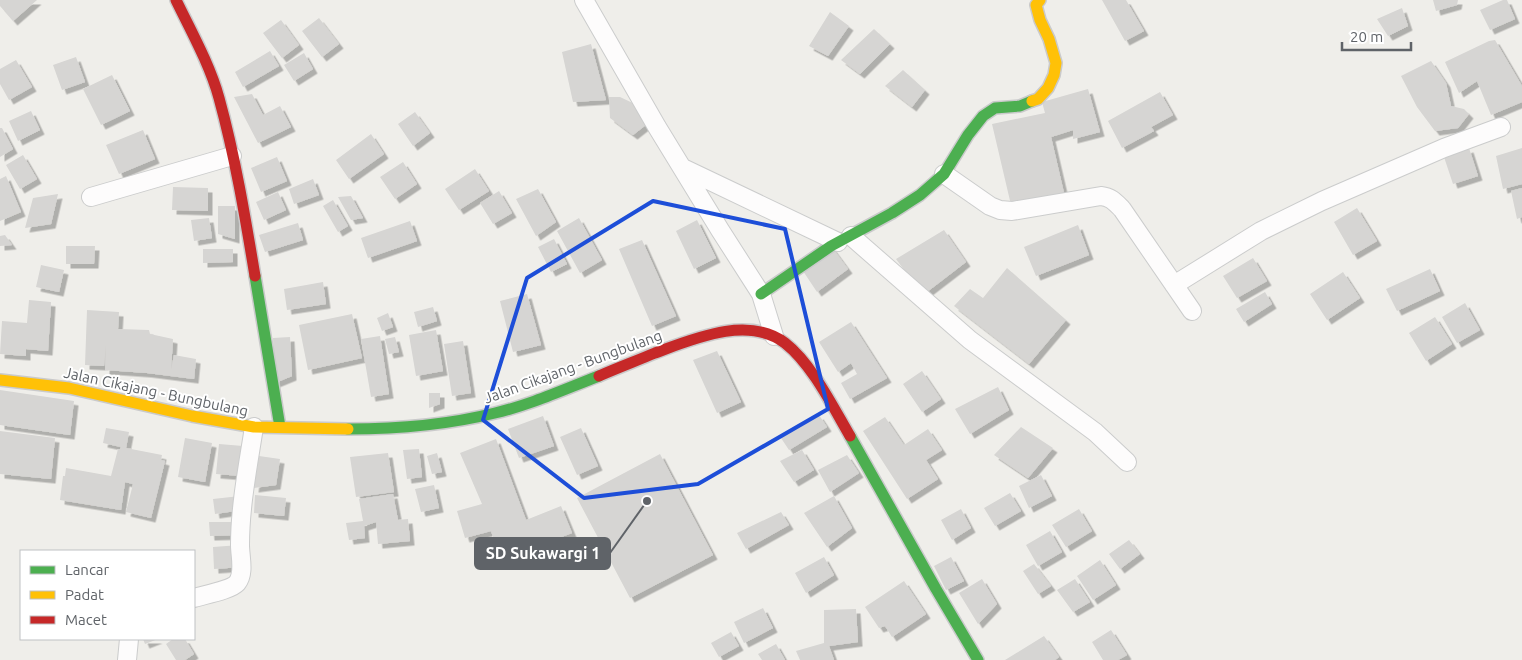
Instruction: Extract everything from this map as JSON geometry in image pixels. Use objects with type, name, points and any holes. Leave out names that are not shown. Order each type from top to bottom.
[{"type":"main road","points":[[176,0],[199,46],[216,88],[242,199],[280,427]]},
{"type":"main road","points":[[761,294],[831,246],[892,213],[920,195],[944,174],[968,135],[983,116],[995,108],[1020,106],[1038,99],[1048,88],[1054,75],[1056,63],[1050,39],[1040,20],[1036,6],[1040,0]]},
{"type":"main road","name":"Jalan Cikajang - Bungbulang","points":[[0,380],[69,388],[192,416],[254,427],[374,429],[439,424],[496,414],[709,334],[746,330],[774,336],[795,352],[812,373],[862,455],[936,589],[978,660]]},
{"type":"street","points":[[584,0],[683,168],[761,294],[774,336]]},
{"type":"street","points":[[1174,285],[1261,231],[1322,201],[1444,148],[1501,126]]},
{"type":"street","points":[[91,197],[232,156]]},
{"type":"street","points":[[683,168],[845,239],[970,340],[1095,432],[1127,462]]},
{"type":"street","points":[[944,174],[990,206],[1000,210],[1012,210],[1101,196],[1114,200],[1192,311]]},
{"type":"street","points":[[195,598],[233,586],[238,582],[242,567],[240,545],[242,510],[254,427]]},
{"type":"street","points":[[127,660],[129,640]]},
{"type":"highlighted area","points":[[653,201],[785,229],[828,409],[698,484],[584,498],[483,420],[527,278]]},
{"type":"building","points":[[0,0],[37,0],[13,21],[0,6]]},
{"type":"building","points":[[1102,0],[1126,0],[1144,31],[1125,41]]},
{"type":"building","points":[[1433,0],[1458,0],[1457,5],[1436,11]]},
{"type":"building","points":[[1507,0],[1515,19],[1490,30],[1480,10]]},
{"type":"building","points":[[1402,8],[1408,26],[1388,36],[1377,19]]},
{"type":"building","points":[[830,12],[849,26],[828,56],[809,46]]},
{"type":"building","points":[[319,18],[339,44],[322,57],[302,31]]},
{"type":"building","points":[[281,20],[299,45],[282,58],[263,33]]},
{"type":"building","points":[[874,29],[890,44],[860,74],[841,60]]},
{"type":"building","points":[[1495,40],[1522,86],[1522,102],[1491,115],[1477,81],[1459,93],[1445,62],[1489,41]]},
{"type":"building","points":[[591,44],[606,100],[573,102],[562,52]]},
{"type":"building","points":[[270,51],[279,66],[243,87],[235,72]]},
{"type":"building","points":[[304,53],[313,69],[294,81],[284,65]]},
{"type":"building","points":[[76,57],[85,82],[62,90],[53,65]]},
{"type":"building","points":[[16,60],[32,87],[9,100],[0,84],[0,69]]},
{"type":"building","points":[[1431,61],[1446,83],[1451,106],[1464,109],[1469,114],[1458,128],[1435,131],[1417,107],[1401,76]]},
{"type":"building","points":[[903,70],[925,90],[912,107],[885,86]]},
{"type":"building","points":[[112,75],[130,111],[101,125],[83,89]]},
{"type":"building","points":[[1088,89],[1100,132],[1073,139],[1073,130],[1051,137],[1064,193],[1011,205],[992,124],[1045,113],[1042,102]]},
{"type":"building","points":[[1160,92],[1173,115],[1151,127],[1154,131],[1122,148],[1108,121]]},
{"type":"building","points":[[252,94],[263,115],[280,106],[291,127],[258,143],[234,97]]},
{"type":"building","points":[[609,97],[620,97],[639,106],[647,124],[633,135],[610,118]]},
{"type":"building","points":[[31,111],[40,130],[18,141],[9,121]]},
{"type":"building","points":[[415,112],[430,133],[413,146],[398,124]]},
{"type":"building","points":[[0,128],[2,128],[13,149],[0,157]]},
{"type":"building","points":[[143,130],[155,159],[119,174],[106,145]]},
{"type":"building","points":[[371,134],[384,154],[349,179],[336,160]]},
{"type":"building","points":[[1469,148],[1478,176],[1453,184],[1444,157]]},
{"type":"building","points":[[1522,148],[1522,184],[1503,189],[1496,156]]},
{"type":"building","points":[[23,155],[37,179],[20,189],[6,165]]},
{"type":"building","points":[[277,157],[287,181],[261,192],[251,168]]},
{"type":"building","points":[[403,162],[417,184],[395,199],[380,177]]},
{"type":"building","points":[[475,169],[489,191],[459,210],[445,189]]},
{"type":"building","points":[[6,176],[21,212],[0,221],[0,179]]},
{"type":"building","points":[[313,179],[319,195],[294,204],[289,189]]},
{"type":"building","points":[[173,187],[208,188],[208,211],[172,210]]},
{"type":"building","points":[[1522,188],[1522,217],[1517,219],[1511,191]]},
{"type":"building","points":[[538,189],[556,222],[536,236],[516,199]]},
{"type":"building","points":[[499,191],[512,213],[493,224],[480,203]]},
{"type":"building","points":[[278,192],[286,210],[264,220],[256,202]]},
{"type":"building","points":[[58,194],[51,224],[25,228],[33,198]]},
{"type":"building","points":[[351,196],[363,218],[351,220],[338,197]]},
{"type":"building","points":[[333,200],[348,226],[338,232],[323,206]]},
{"type":"building","points":[[218,206],[235,206],[235,239],[218,234]]},
{"type":"building","points":[[1357,208],[1377,241],[1353,255],[1334,222]]},
{"type":"building","points":[[209,218],[212,238],[194,241],[191,220]]},
{"type":"building","points":[[579,218],[602,260],[580,273],[557,231]]},
{"type":"building","points":[[697,220],[716,258],[694,269],[676,231]]},
{"type":"building","points":[[410,221],[417,241],[368,258],[361,238]]},
{"type":"building","points":[[298,223],[303,240],[265,252],[259,235]]},
{"type":"building","points":[[1078,225],[1089,255],[1036,276],[1024,247]]},
{"type":"building","points":[[944,230],[966,262],[923,295],[896,259]]},
{"type":"building","points":[[5,235],[12,245],[0,246],[0,236]]},
{"type":"building","points":[[554,239],[567,264],[551,272],[538,247]]},
{"type":"building","points":[[642,240],[676,316],[652,326],[619,249]]},
{"type":"building","points":[[66,246],[95,246],[94,264],[66,264]]},
{"type":"building","points":[[831,246],[848,269],[817,292],[801,268]]},
{"type":"building","points":[[203,249],[233,249],[233,262],[203,263]]},
{"type":"building","points":[[1253,258],[1267,281],[1237,298],[1223,276]]},
{"type":"building","points":[[41,265],[64,270],[59,292],[36,287]]},
{"type":"building","points":[[1007,268],[1066,320],[1029,364],[954,306],[970,289],[983,298]]},
{"type":"building","points":[[1430,269],[1440,291],[1397,311],[1386,289]]},
{"type":"building","points":[[1343,272],[1360,298],[1327,320],[1310,294]]},
{"type":"building","points":[[323,282],[326,304],[287,310],[284,289]]},
{"type":"building","points":[[1265,292],[1272,304],[1244,322],[1236,309]]},
{"type":"building","points":[[527,294],[541,345],[513,352],[500,301]]},
{"type":"building","points":[[29,300],[51,302],[48,351],[26,349],[26,356],[0,354],[2,321],[27,323]]},
{"type":"building","points":[[1465,303],[1480,330],[1457,343],[1442,317]]},
{"type":"building","points":[[433,307],[437,321],[418,327],[414,312]]},
{"type":"building","points":[[87,310],[119,312],[118,329],[149,330],[150,334],[173,339],[171,370],[174,355],[196,359],[194,379],[105,370],[106,345],[104,366],[85,365]]},
{"type":"building","points":[[388,313],[393,327],[382,331],[377,318]]},
{"type":"building","points":[[352,314],[362,358],[308,370],[299,325]]},
{"type":"building","points":[[1435,317],[1452,344],[1426,361],[1409,333]]},
{"type":"building","points":[[851,322],[887,378],[850,399],[841,383],[857,374],[851,363],[838,372],[819,342]]},
{"type":"building","points":[[436,330],[443,371],[416,376],[409,335]]},
{"type":"building","points":[[380,336],[389,394],[371,397],[361,339]]},
{"type":"building","points":[[290,337],[292,376],[275,383],[273,338]]},
{"type":"building","points":[[395,337],[399,352],[389,354],[385,339]]},
{"type":"building","points":[[463,341],[471,393],[452,396],[444,344]]},
{"type":"building","points":[[717,351],[741,402],[717,413],[693,360]]},
{"type":"building","points":[[922,371],[941,399],[922,412],[903,384]]},
{"type":"building","points":[[998,387],[1009,410],[970,434],[955,409]]},
{"type":"building","points":[[0,390],[74,401],[70,435],[0,425]]},
{"type":"building","points":[[429,393],[440,393],[440,404],[429,408]]},
{"type":"building","points":[[819,415],[827,427],[789,450],[781,438]]},
{"type":"building","points":[[543,416],[554,446],[519,458],[508,429]]},
{"type":"building","points":[[885,417],[904,445],[928,429],[942,450],[926,460],[938,479],[907,499],[863,431]]},
{"type":"building","points":[[1021,427],[1053,448],[1028,478],[994,455]]},
{"type":"building","points":[[106,428],[129,432],[126,448],[162,455],[161,460],[165,461],[151,518],[126,512],[133,484],[125,482],[121,510],[60,500],[66,468],[111,476],[118,449],[121,447],[103,443]]},
{"type":"building","points":[[581,428],[598,466],[577,475],[560,437]]},
{"type":"building","points":[[0,431],[55,438],[51,479],[0,474]]},
{"type":"building","points":[[185,438],[212,443],[205,482],[178,477]]},
{"type":"building","points":[[496,439],[526,520],[561,506],[572,533],[501,560],[491,531],[465,538],[457,511],[482,504],[460,453]]},
{"type":"building","points":[[219,444],[243,446],[241,476],[216,474]]},
{"type":"building","points":[[419,449],[422,477],[407,479],[403,450]]},
{"type":"building","points":[[802,450],[814,470],[794,482],[780,461]]},
{"type":"building","points":[[388,453],[394,492],[356,497],[350,457]]},
{"type":"building","points":[[437,453],[442,472],[432,474],[427,456]]},
{"type":"building","points":[[660,454],[713,555],[630,598],[577,498]]},
{"type":"building","points":[[847,455],[859,473],[830,492],[818,470]]},
{"type":"building","points":[[259,456],[280,459],[276,485],[254,488]]},
{"type":"building","points":[[1041,475],[1052,496],[1029,508],[1019,486]]},
{"type":"building","points":[[434,485],[439,508],[421,512],[415,489]]},
{"type":"building","points":[[1010,493],[1021,511],[995,526],[984,508]]},
{"type":"building","points":[[393,494],[398,520],[408,519],[410,541],[378,544],[376,522],[364,526],[365,538],[349,540],[346,523],[363,521],[359,499]]},
{"type":"building","points":[[255,495],[286,498],[284,516],[254,513]]},
{"type":"building","points":[[240,496],[242,510],[215,514],[213,499]]},
{"type":"building","points":[[834,496],[852,528],[827,547],[804,513]]},
{"type":"building","points":[[961,509],[971,528],[952,540],[941,520]]},
{"type":"building","points":[[1079,509],[1092,531],[1066,547],[1052,525]]},
{"type":"building","points":[[781,512],[789,525],[746,549],[737,533]]},
{"type":"building","points":[[209,522],[234,522],[241,535],[210,536]]},
{"type":"building","points":[[1050,531],[1062,552],[1038,566],[1026,545]]},
{"type":"building","points":[[1129,540],[1140,554],[1120,569],[1109,554]]},
{"type":"building","points":[[240,545],[242,567],[214,569],[213,547]]},
{"type":"building","points":[[824,557],[834,575],[806,593],[795,573]]},
{"type":"building","points":[[951,557],[964,581],[946,590],[934,566]]},
{"type":"building","points":[[1100,560],[1116,585],[1093,600],[1077,576]]},
{"type":"building","points":[[1034,564],[1051,586],[1038,594],[1023,571]]},
{"type":"building","points":[[982,579],[997,604],[978,624],[959,593]]},
{"type":"building","points":[[1075,579],[1090,602],[1073,612],[1057,590]]},
{"type":"building","points":[[904,581],[926,614],[892,637],[885,626],[879,628],[865,607]]},
{"type":"building","points":[[763,608],[773,628],[744,643],[734,622]]},
{"type":"building","points":[[856,609],[858,642],[829,646],[834,660],[800,660],[796,651],[824,643],[824,610]]},
{"type":"building","points":[[1111,630],[1127,655],[1118,660],[1103,660],[1092,642]]},
{"type":"building","points":[[731,632],[739,646],[719,657],[711,643]]},
{"type":"building","points":[[1044,636],[1059,657],[1055,660],[1005,660]]},
{"type":"building","points":[[143,640],[155,640],[145,644]]},
{"type":"building","points":[[172,640],[186,640],[194,654],[185,660],[176,660],[166,644]]},
{"type":"building","points":[[776,644],[785,660],[762,660],[758,654]]},
{"type":"traffic: fast","points":[[761,294],[831,246],[892,213],[920,195],[944,174],[968,135],[983,116],[995,108],[1020,106],[1032,101]]},
{"type":"traffic: fast","points":[[255,276],[280,427]]},
{"type":"traffic: fast","points":[[348,429],[422,426],[459,421],[521,406],[599,376]]},
{"type":"traffic: fast","points":[[850,436],[978,660]]},
{"type":"traffic: slow","points":[[1032,101],[1038,99],[1048,88],[1054,75],[1056,63],[1036,5],[1040,0]]},
{"type":"traffic: slow","points":[[0,380],[69,388],[192,416],[254,427],[348,429]]},
{"type":"traffic: jam","points":[[176,0],[205,61],[219,98],[235,164],[255,276]]},
{"type":"traffic: jam","points":[[599,376],[703,336],[738,330],[754,331],[770,335],[785,343],[795,352],[813,374],[850,436]]},
{"type":"place","name":"SD Sukawargi 1","points":[[647,501]]}]
